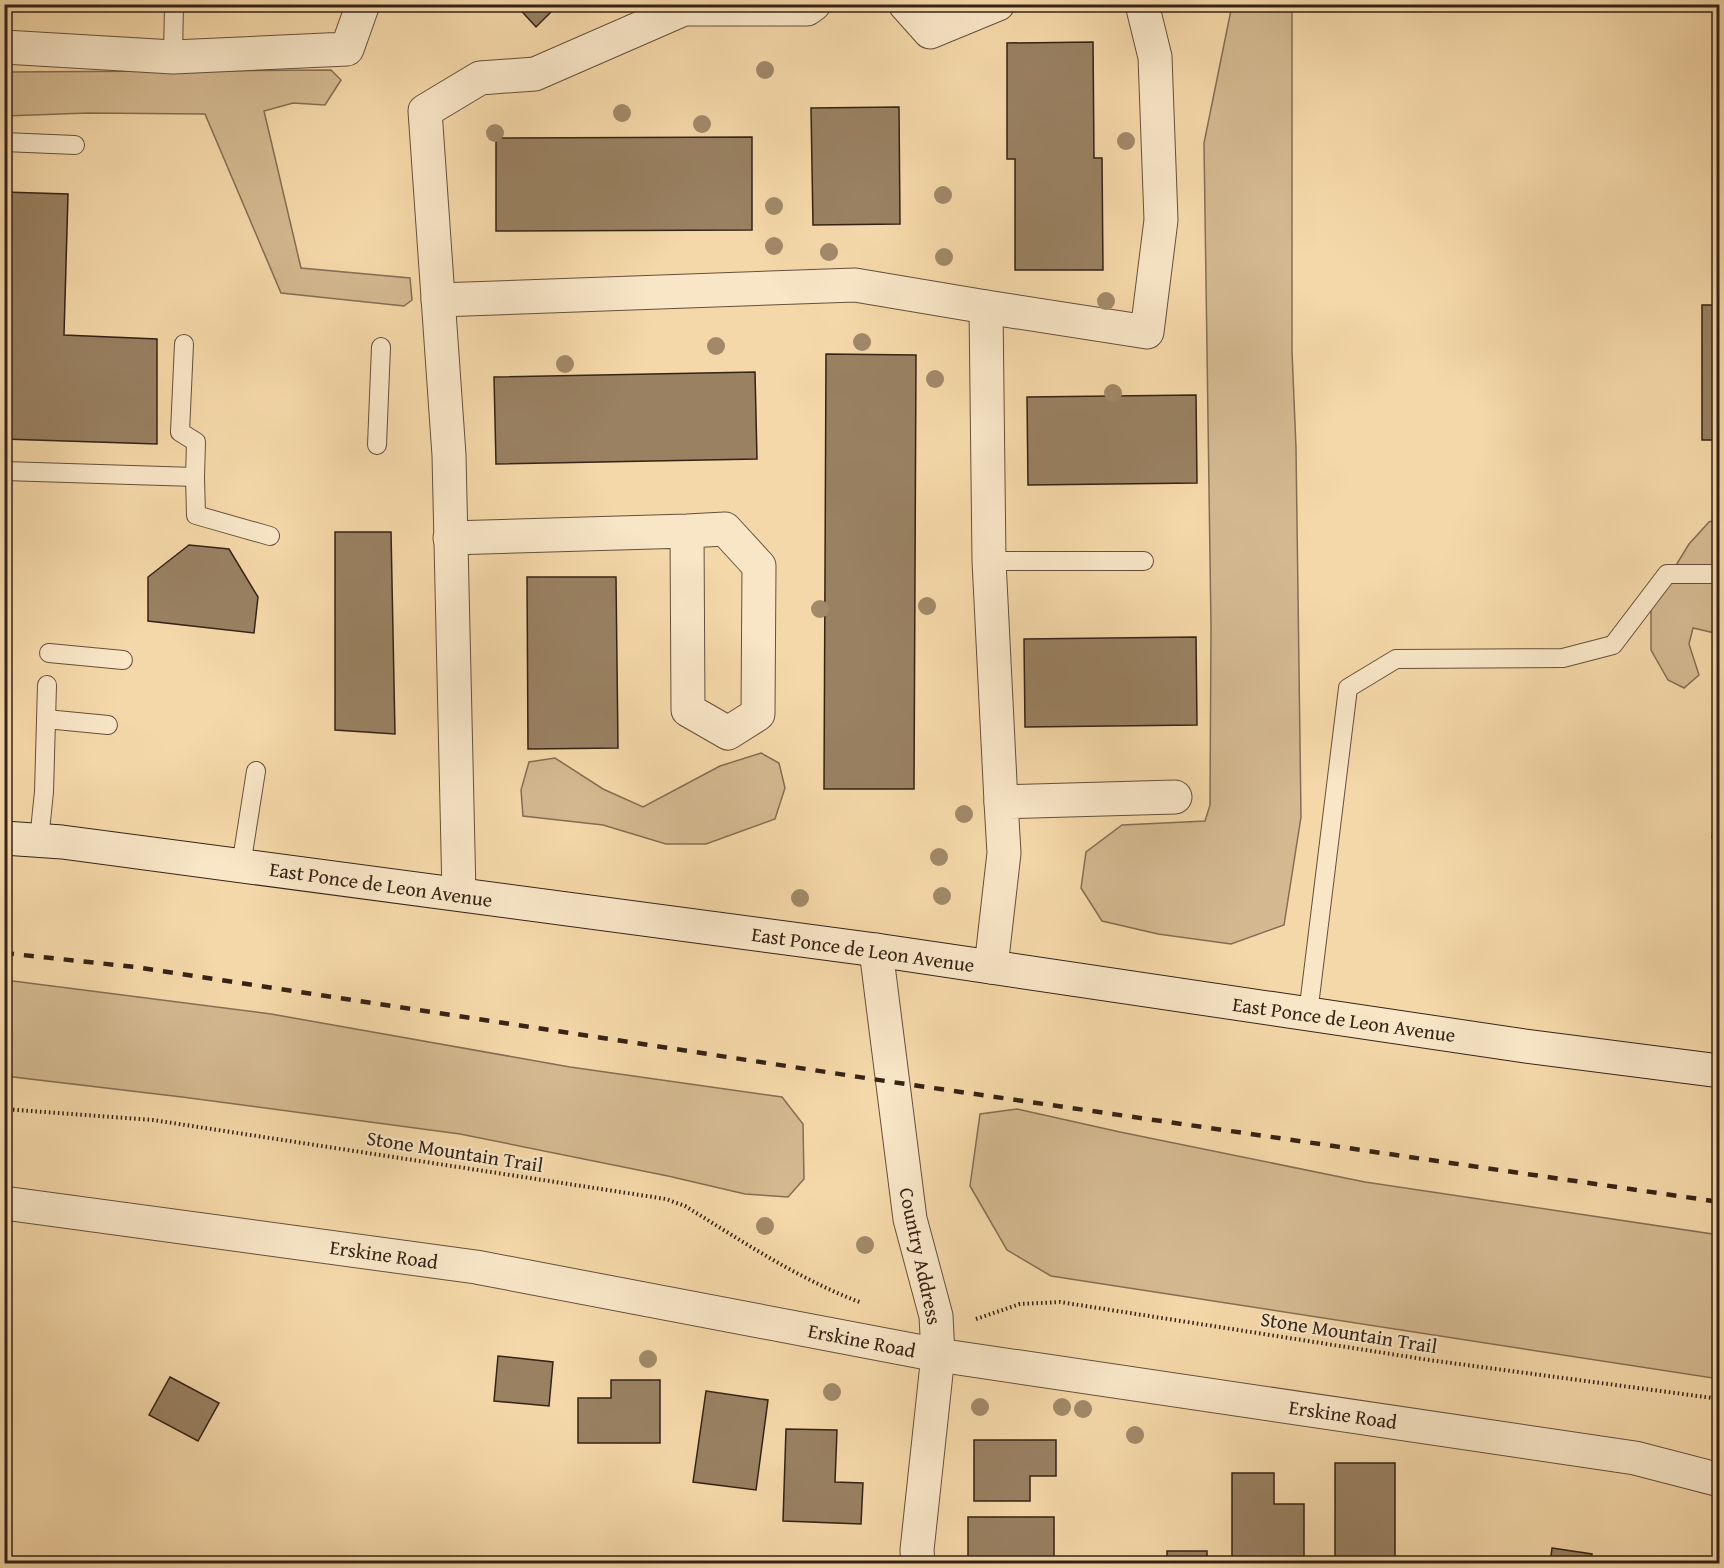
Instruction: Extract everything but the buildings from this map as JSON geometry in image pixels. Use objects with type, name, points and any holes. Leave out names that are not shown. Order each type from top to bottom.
[{"type":"street","points":[[4,47],[173,57],[347,49],[363,4]]},
{"type":"street","points":[[459,894],[449,455],[425,111],[480,78],[536,74],[684,9],[807,9],[814,4]]},
{"type":"street","points":[[905,4],[930,32],[998,4]]},
{"type":"street","points":[[438,300],[855,285],[986,308],[1148,332],[1161,220],[1155,57],[1142,4]]},
{"type":"street","points":[[986,308],[989,561],[1004,853],[991,967]]},
{"type":"street","points":[[450,538],[687,531],[726,530],[759,566],[758,714],[728,733],[688,710],[687,531]]},
{"type":"street","points":[[1001,802],[1175,797]]},
{"type":"street","name":"East Ponce de Leon Avenue","points":[[4,838],[39,840],[876,950],[1525,1046],[1719,1071]]},
{"type":"street","name":"Country Address","points":[[876,950],[910,1219],[936,1316],[938,1355],[917,1550],[918,1563]]},
{"type":"street","name":"Erskine Road","points":[[4,1203],[476,1267],[938,1355],[1635,1458],[1719,1480]]},
{"type":"lane","points":[[173,57],[174,4]]},
{"type":"lane","points":[[4,142],[75,145]]},
{"type":"lane","points":[[184,344],[180,432],[196,442],[196,515],[270,536]]},
{"type":"lane","points":[[377,445],[381,347]]},
{"type":"lane","points":[[4,471],[195,477]]},
{"type":"lane","points":[[989,561],[1144,561]]},
{"type":"lane","points":[[1308,1014],[1348,688],[1395,659],[1563,658],[1613,645],[1667,574],[1719,574]]},
{"type":"lane","points":[[49,653],[123,660]]},
{"type":"lane","points":[[39,840],[44,792],[47,685]]},
{"type":"lane","points":[[46,719],[108,725]]},
{"type":"lane","points":[[241,866],[256,771]]},
{"type":"path","name":"Stone Mountain Trail","points":[[4,1109],[153,1120],[666,1199],[685,1206],[792,1271],[866,1305]]},
{"type":"path","name":"Stone Mountain Trail","points":[[976,1319],[1020,1304],[1060,1302],[1430,1360],[1719,1399]]},
{"type":"shaded area","points":[[1232,5],[1292,5],[1292,351],[1296,448],[1301,817],[1284,925],[1231,944],[1158,934],[1102,921],[1081,888],[1086,852],[1122,825],[1205,821],[1210,805],[1211,627],[1204,143]]},
{"type":"shaded area","points":[[331,70],[341,80],[325,105],[293,103],[264,111],[301,268],[410,278],[412,300],[404,306],[281,293],[205,114],[88,113],[5,116],[4,72]]},
{"type":"shaded area","points":[[1719,519],[1719,634],[1693,628],[1689,644],[1699,675],[1684,688],[1668,680],[1651,650],[1651,606],[1689,544],[1709,522]]},
{"type":"shaded area","points":[[761,753],[779,763],[785,788],[775,819],[706,844],[666,844],[603,825],[523,816],[521,790],[529,762],[555,758],[603,789],[643,807],[720,766]]},
{"type":"shaded area","points":[[5,980],[271,1014],[570,1067],[782,1097],[803,1124],[804,1179],[788,1197],[745,1194],[460,1134],[5,1076]]},
{"type":"shaded area","points":[[1017,1109],[1365,1182],[1719,1235],[1719,1379],[1051,1276],[1007,1250],[970,1186],[980,1114]]},
{"type":"railway","points":[[4,953],[135,967],[892,1082],[1720,1202]]}]
